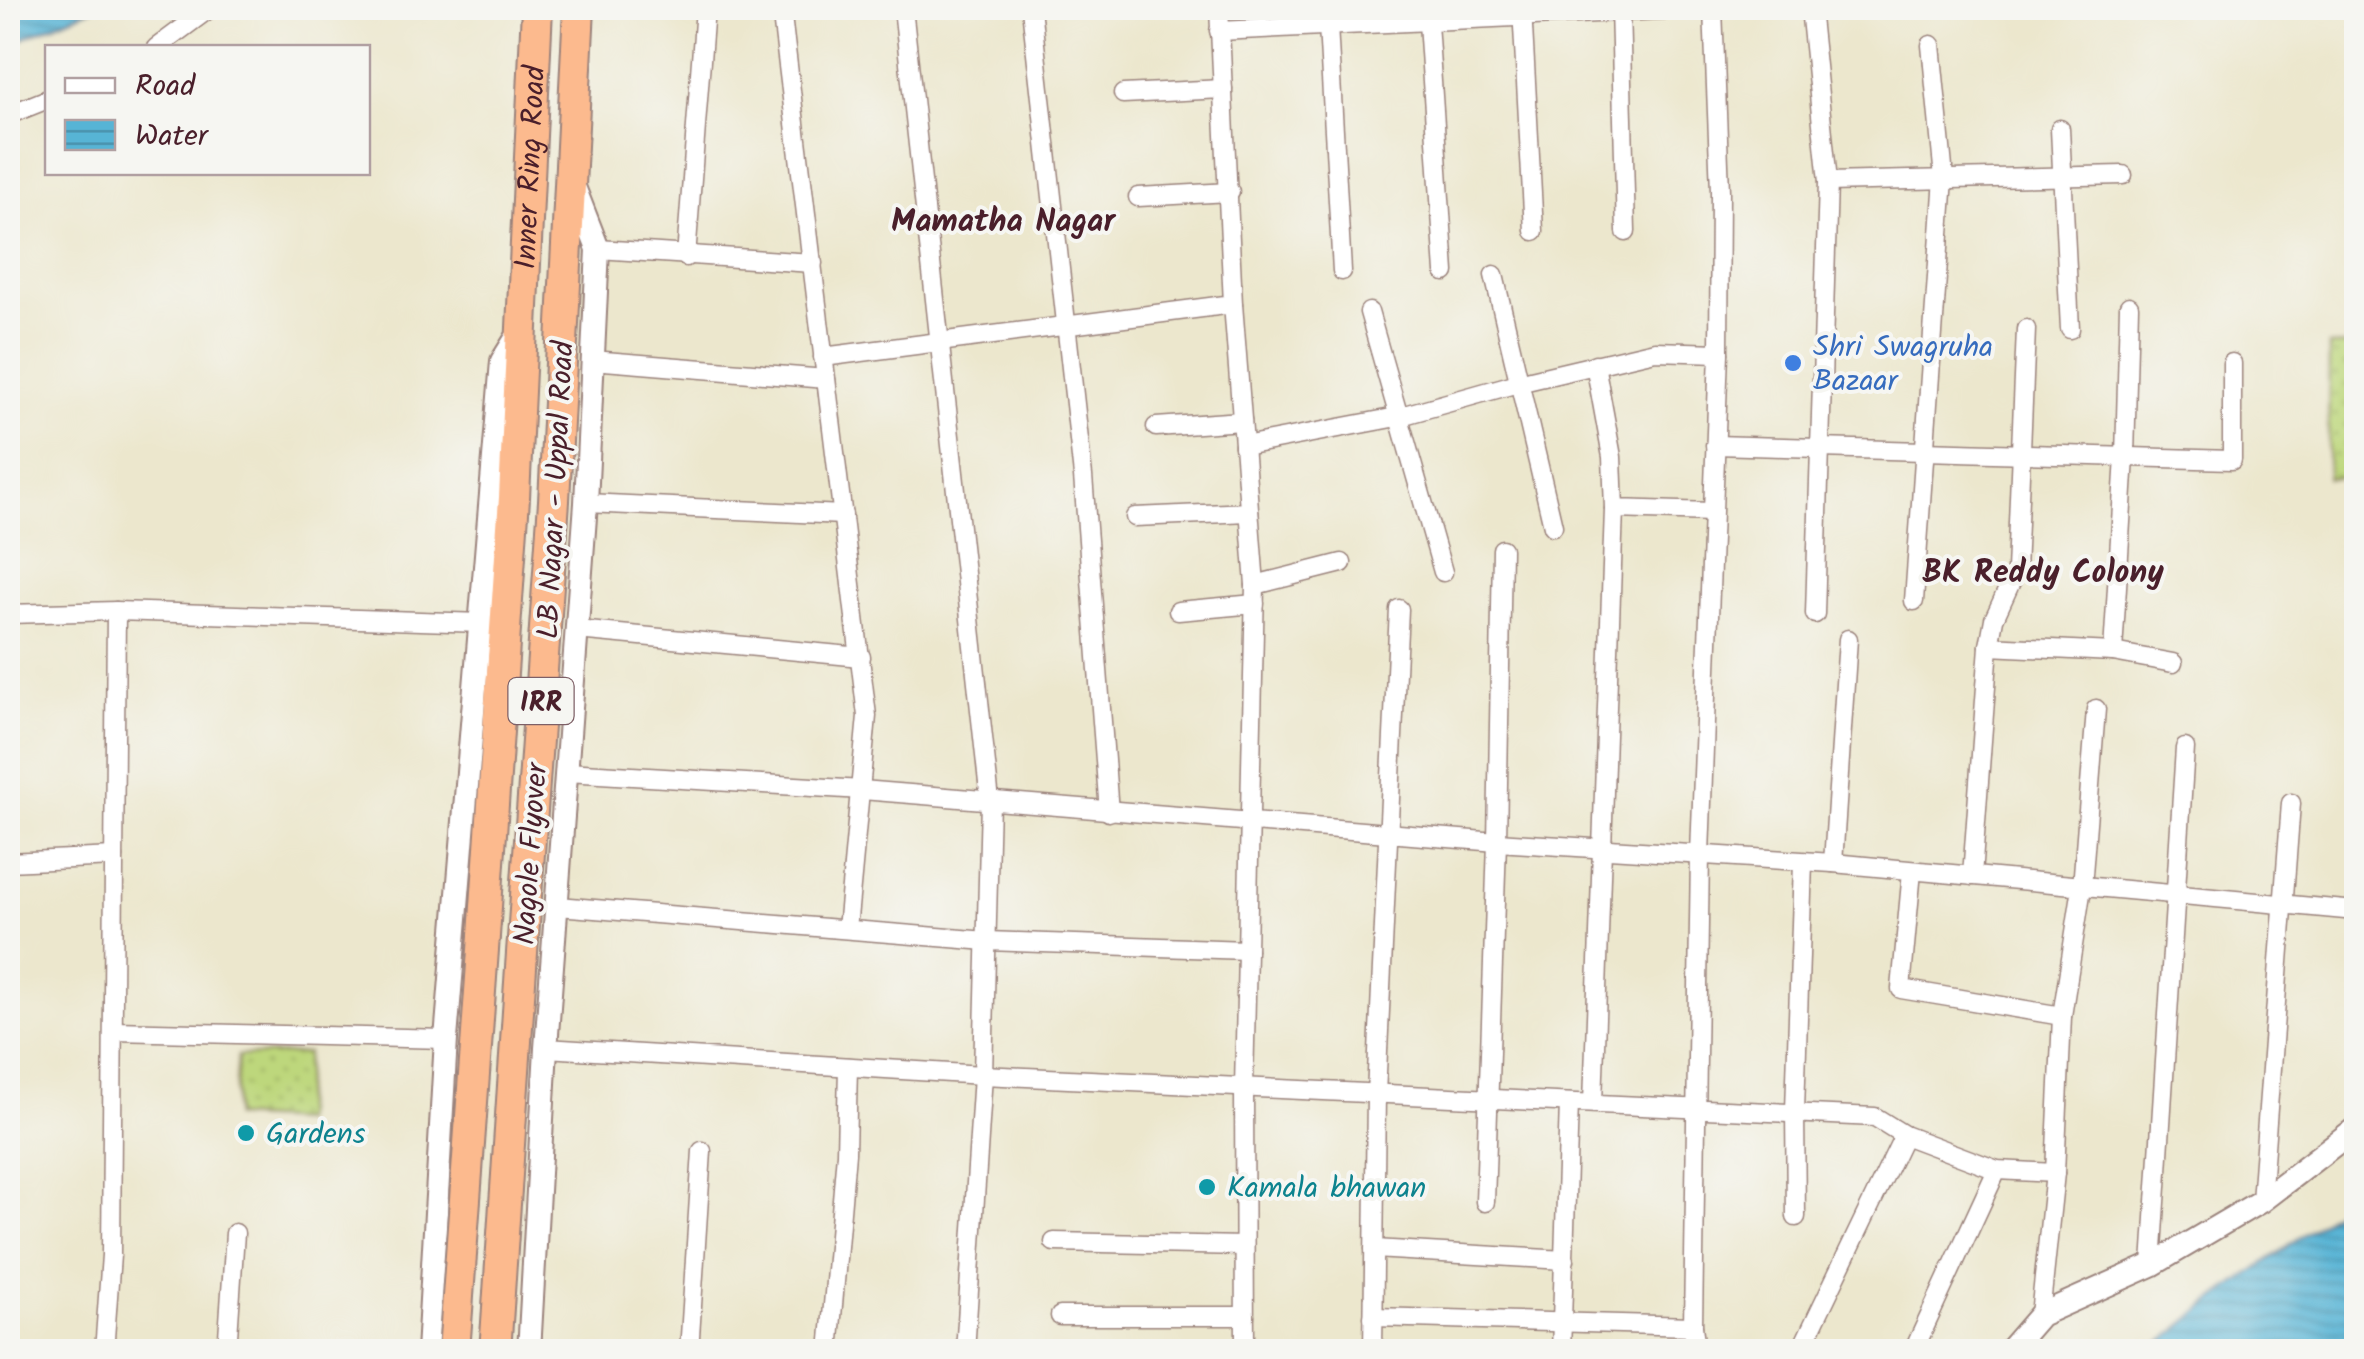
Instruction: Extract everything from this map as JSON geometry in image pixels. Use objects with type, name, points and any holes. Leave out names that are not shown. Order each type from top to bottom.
[{"type":"highway","name":"Inner Ring Road","points":[[523,328],[537,8]]},
{"type":"highway","name":"Inner Ring Road","points":[[570,176],[579,8]]},
{"type":"highway","name":"Nagole Flyover","points":[[495,1352],[554,501],[570,176]]},
{"type":"highway","name":"Nagole Flyover","points":[[454,1352],[523,328]]},
{"type":"street","points":[[160,45],[210,8]]},
{"type":"street","points":[[572,121],[589,74],[594,8]]},
{"type":"street","points":[[686,257],[704,8]]},
{"type":"street","points":[[781,8],[867,716],[847,929]]},
{"type":"street","points":[[903,8],[990,801],[983,1075],[965,1352]]},
{"type":"street","points":[[1031,8],[1083,476],[1109,812]]},
{"type":"street","points":[[1219,8],[1233,304],[1255,595],[1244,1088],[1244,1352]]},
{"type":"street","points":[[1219,31],[1327,17],[1704,8]]},
{"type":"street","points":[[1696,1352],[1693,1326],[1700,854],[1719,353],[1720,191],[1713,8]]},
{"type":"street","points":[[1810,8],[1828,182],[1815,614]]},
{"type":"street","points":[[1620,10],[1626,232]]},
{"type":"street","points":[[1523,12],[1534,232]]},
{"type":"street","points":[[1427,15],[1446,272]]},
{"type":"street","points":[[1327,17],[1342,271]]},
{"type":"street","points":[[1914,600],[1944,178],[1931,45]]},
{"type":"street","points":[[1123,94],[1223,89]]},
{"type":"street","points":[[8,114],[45,100]]},
{"type":"street","points":[[2060,129],[2070,328]]},
{"type":"street","points":[[1828,182],[2123,175]]},
{"type":"street","name":"LB Nagar - Uppal Road","points":[[529,1352],[546,1048],[586,503],[598,249],[570,176]]},
{"type":"street","points":[[1138,198],[1230,192]]},
{"type":"street","points":[[598,249],[812,263]]},
{"type":"street","points":[[1494,275],[1553,526]]},
{"type":"street","points":[[823,357],[1233,304]]},
{"type":"street","points":[[2114,652],[2129,306]]},
{"type":"street","points":[[1369,312],[1443,572]]},
{"type":"street","name":"LB Nagar - Uppal Road","points":[[428,1352],[446,1039],[502,360],[523,328]]},
{"type":"street","points":[[1972,876],[1990,646],[1994,619],[2016,570],[2026,329]]},
{"type":"street","points":[[1244,446],[1397,417],[1655,351],[1719,353]]},
{"type":"street","points":[[592,360],[826,379]]},
{"type":"street","points":[[1716,445],[2232,460],[2232,363]]},
{"type":"street","points":[[1593,1103],[1614,509],[1612,457],[1596,364]]},
{"type":"street","points":[[1156,427],[1242,421]]},
{"type":"street","points":[[586,503],[843,515]]},
{"type":"street","points":[[1614,509],[1712,512]]},
{"type":"street","points":[[1134,517],[1249,512]]},
{"type":"street","points":[[1485,1202],[1502,549]]},
{"type":"street","points":[[1178,611],[1255,595],[1342,563]]},
{"type":"street","points":[[1373,1352],[1376,1094],[1399,609]]},
{"type":"street","points":[[104,1352],[111,1255],[116,611]]},
{"type":"street","points":[[8,614],[116,611],[482,623]]},
{"type":"street","points":[[577,630],[861,657]]},
{"type":"street","points":[[1832,864],[1848,639]]},
{"type":"street","points":[[1990,646],[2114,652],[2173,663]]},
{"type":"street","points":[[2040,1316],[2055,1172],[2062,1016],[2082,886],[2096,709]]},
{"type":"street","points":[[2152,1264],[2186,748]]},
{"type":"street","points":[[567,772],[862,790],[1390,834],[1832,864],[2356,911]]},
{"type":"street","points":[[2261,1201],[2291,803]]},
{"type":"street","points":[[8,862],[114,857]]},
{"type":"street","points":[[1796,1217],[1795,1111],[1803,862]]},
{"type":"street","points":[[1912,871],[1901,989],[2062,1016]]},
{"type":"street","points":[[558,906],[987,941],[1247,950]]},
{"type":"street","points":[[114,1031],[446,1039]]},
{"type":"street","points":[[546,1048],[983,1075],[1875,1117],[1904,1135],[1997,1170],[2055,1172]]},
{"type":"street","points":[[829,1352],[846,1154],[848,1067]]},
{"type":"street","points":[[1560,1352],[1569,1102]]},
{"type":"street","points":[[2008,1352],[2040,1316],[2152,1264],[2261,1201],[2356,1128]]},
{"type":"street","points":[[1800,1352],[1904,1135]]},
{"type":"street","points":[[688,1352],[702,1151]]},
{"type":"street","points":[[1913,1352],[1997,1170]]},
{"type":"street","points":[[439,1177],[539,1180]]},
{"type":"street","points":[[227,1352],[236,1233]]},
{"type":"street","points":[[1054,1242],[1244,1246]]},
{"type":"street","points":[[1374,1249],[1565,1260]]},
{"type":"street","points":[[1060,1316],[1246,1316]]},
{"type":"street","points":[[1374,1317],[1693,1326]]},
{"type":"green space","points":[[2356,345],[2356,477],[2328,478],[2329,346]]},
{"type":"green space","points":[[307,1053],[302,1121],[234,1117],[238,1056]]},
{"type":"water","points":[[8,8],[93,8],[8,45]]},
{"type":"water","points":[[2356,1197],[2356,1351],[2151,1351],[2212,1301]]},
{"type":"place","name":"Shri Swagruha Bazaar","points":[[1793,363]]},
{"type":"place","name":"Gardens","points":[[246,1133]]},
{"type":"place","name":"Kamala bhawan","points":[[1207,1187]]},
{"type":"district","name":"Mamatha Nagar","points":[[1003,220]]},
{"type":"district","name":"BK Reddy Colony","points":[[2043,571]]}]
